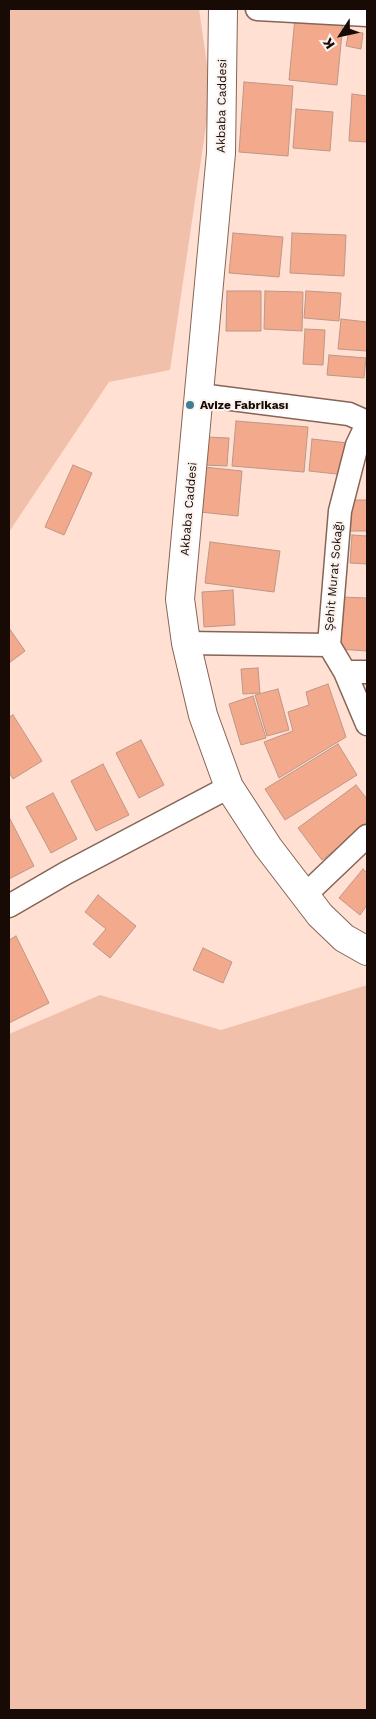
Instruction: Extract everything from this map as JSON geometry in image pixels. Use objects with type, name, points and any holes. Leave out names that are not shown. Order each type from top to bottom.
[{"type":"main road","name":"Akbaba Caddesi","points":[[223,9],[221,153],[180,599],[186,643],[202,715],[229,787],[268,847],[304,896],[344,938],[367,951]]},
{"type":"street","points":[[257,9],[367,16]]},
{"type":"street","points":[[200,396],[349,414],[367,423]]},
{"type":"street","name":"Şehit Murat Sokağı","points":[[367,423],[357,445],[340,512],[329,645],[356,672],[367,724]]},
{"type":"street","points":[[186,643],[329,645]]},
{"type":"street","points":[[9,906],[66,873],[229,787]]},
{"type":"street","points":[[304,896],[367,836]]},
{"type":"shaded area","points":[[9,9],[199,9],[211,92],[170,370],[109,382],[9,532]]},
{"type":"shaded area","points":[[367,985],[367,1710],[9,1710],[9,1034],[100,995],[221,1030]]},
{"type":"building","points":[[295,18],[343,23],[337,85],[289,80]]},
{"type":"building","points":[[349,31],[363,33],[361,49],[346,46]]},
{"type":"building","points":[[244,82],[293,86],[288,156],[239,152]]},
{"type":"building","points":[[352,94],[367,96],[367,142],[349,141]]},
{"type":"building","points":[[296,109],[333,112],[330,151],[293,148]]},
{"type":"building","points":[[233,233],[283,237],[279,277],[229,273]]},
{"type":"building","points":[[292,233],[346,235],[344,276],[290,273]]},
{"type":"building","points":[[227,291],[261,291],[261,331],[226,331]]},
{"type":"building","points":[[265,291],[303,292],[302,331],[264,329]]},
{"type":"building","points":[[306,291],[341,293],[339,321],[304,318]]},
{"type":"building","points":[[341,319],[367,322],[367,351],[338,349]]},
{"type":"building","points":[[305,329],[325,330],[323,365],[303,364]]},
{"type":"building","points":[[329,355],[366,358],[364,378],[327,375]]},
{"type":"building","points":[[236,421],[308,427],[304,472],[232,466]]},
{"type":"building","points":[[206,437],[229,438],[227,466],[203,465]]},
{"type":"building","points":[[312,439],[348,443],[346,475],[309,471]]},
{"type":"building","points":[[73,465],[92,473],[64,535],[45,527]]},
{"type":"building","points":[[204,467],[242,471],[238,516],[200,512]]},
{"type":"building","points":[[348,500],[367,500],[367,531],[348,531]]},
{"type":"building","points":[[352,535],[367,536],[367,564],[350,563]]},
{"type":"building","points":[[210,542],[280,551],[274,592],[205,583]]},
{"type":"building","points":[[233,590],[235,625],[204,627],[202,592]]},
{"type":"building","points":[[341,597],[367,598],[367,651],[338,649]]},
{"type":"building","points":[[9,628],[25,651],[9,663]]},
{"type":"building","points":[[258,668],[260,693],[243,694],[241,669]]},
{"type":"building","points":[[328,684],[346,737],[279,778],[264,742],[293,731],[288,712],[309,705],[306,692]]},
{"type":"building","points":[[278,689],[289,730],[267,736],[255,695]]},
{"type":"building","points":[[253,696],[266,738],[241,745],[229,704]]},
{"type":"building","points":[[13,715],[42,761],[13,779],[9,772],[9,717]]},
{"type":"building","points":[[141,740],[164,785],[139,798],[116,753]]},
{"type":"building","points":[[338,744],[357,775],[285,820],[265,789]]},
{"type":"building","points":[[103,764],[129,815],[96,831],[71,781]]},
{"type":"building","points":[[356,785],[367,799],[367,826],[322,860],[298,828]]},
{"type":"building","points":[[53,793],[77,839],[51,853],[26,807]]},
{"type":"building","points":[[9,817],[34,866],[9,879]]},
{"type":"building","points":[[363,869],[367,873],[367,905],[360,915],[339,898]]},
{"type":"building","points":[[98,895],[136,926],[110,958],[93,944],[106,929],[85,912]]},
{"type":"building","points":[[16,936],[49,1003],[9,1023],[9,940]]},
{"type":"building","points":[[203,948],[232,962],[223,983],[193,970]]},
{"type":"place","name":"Avize Fabrikası","points":[[190,405]]}]
